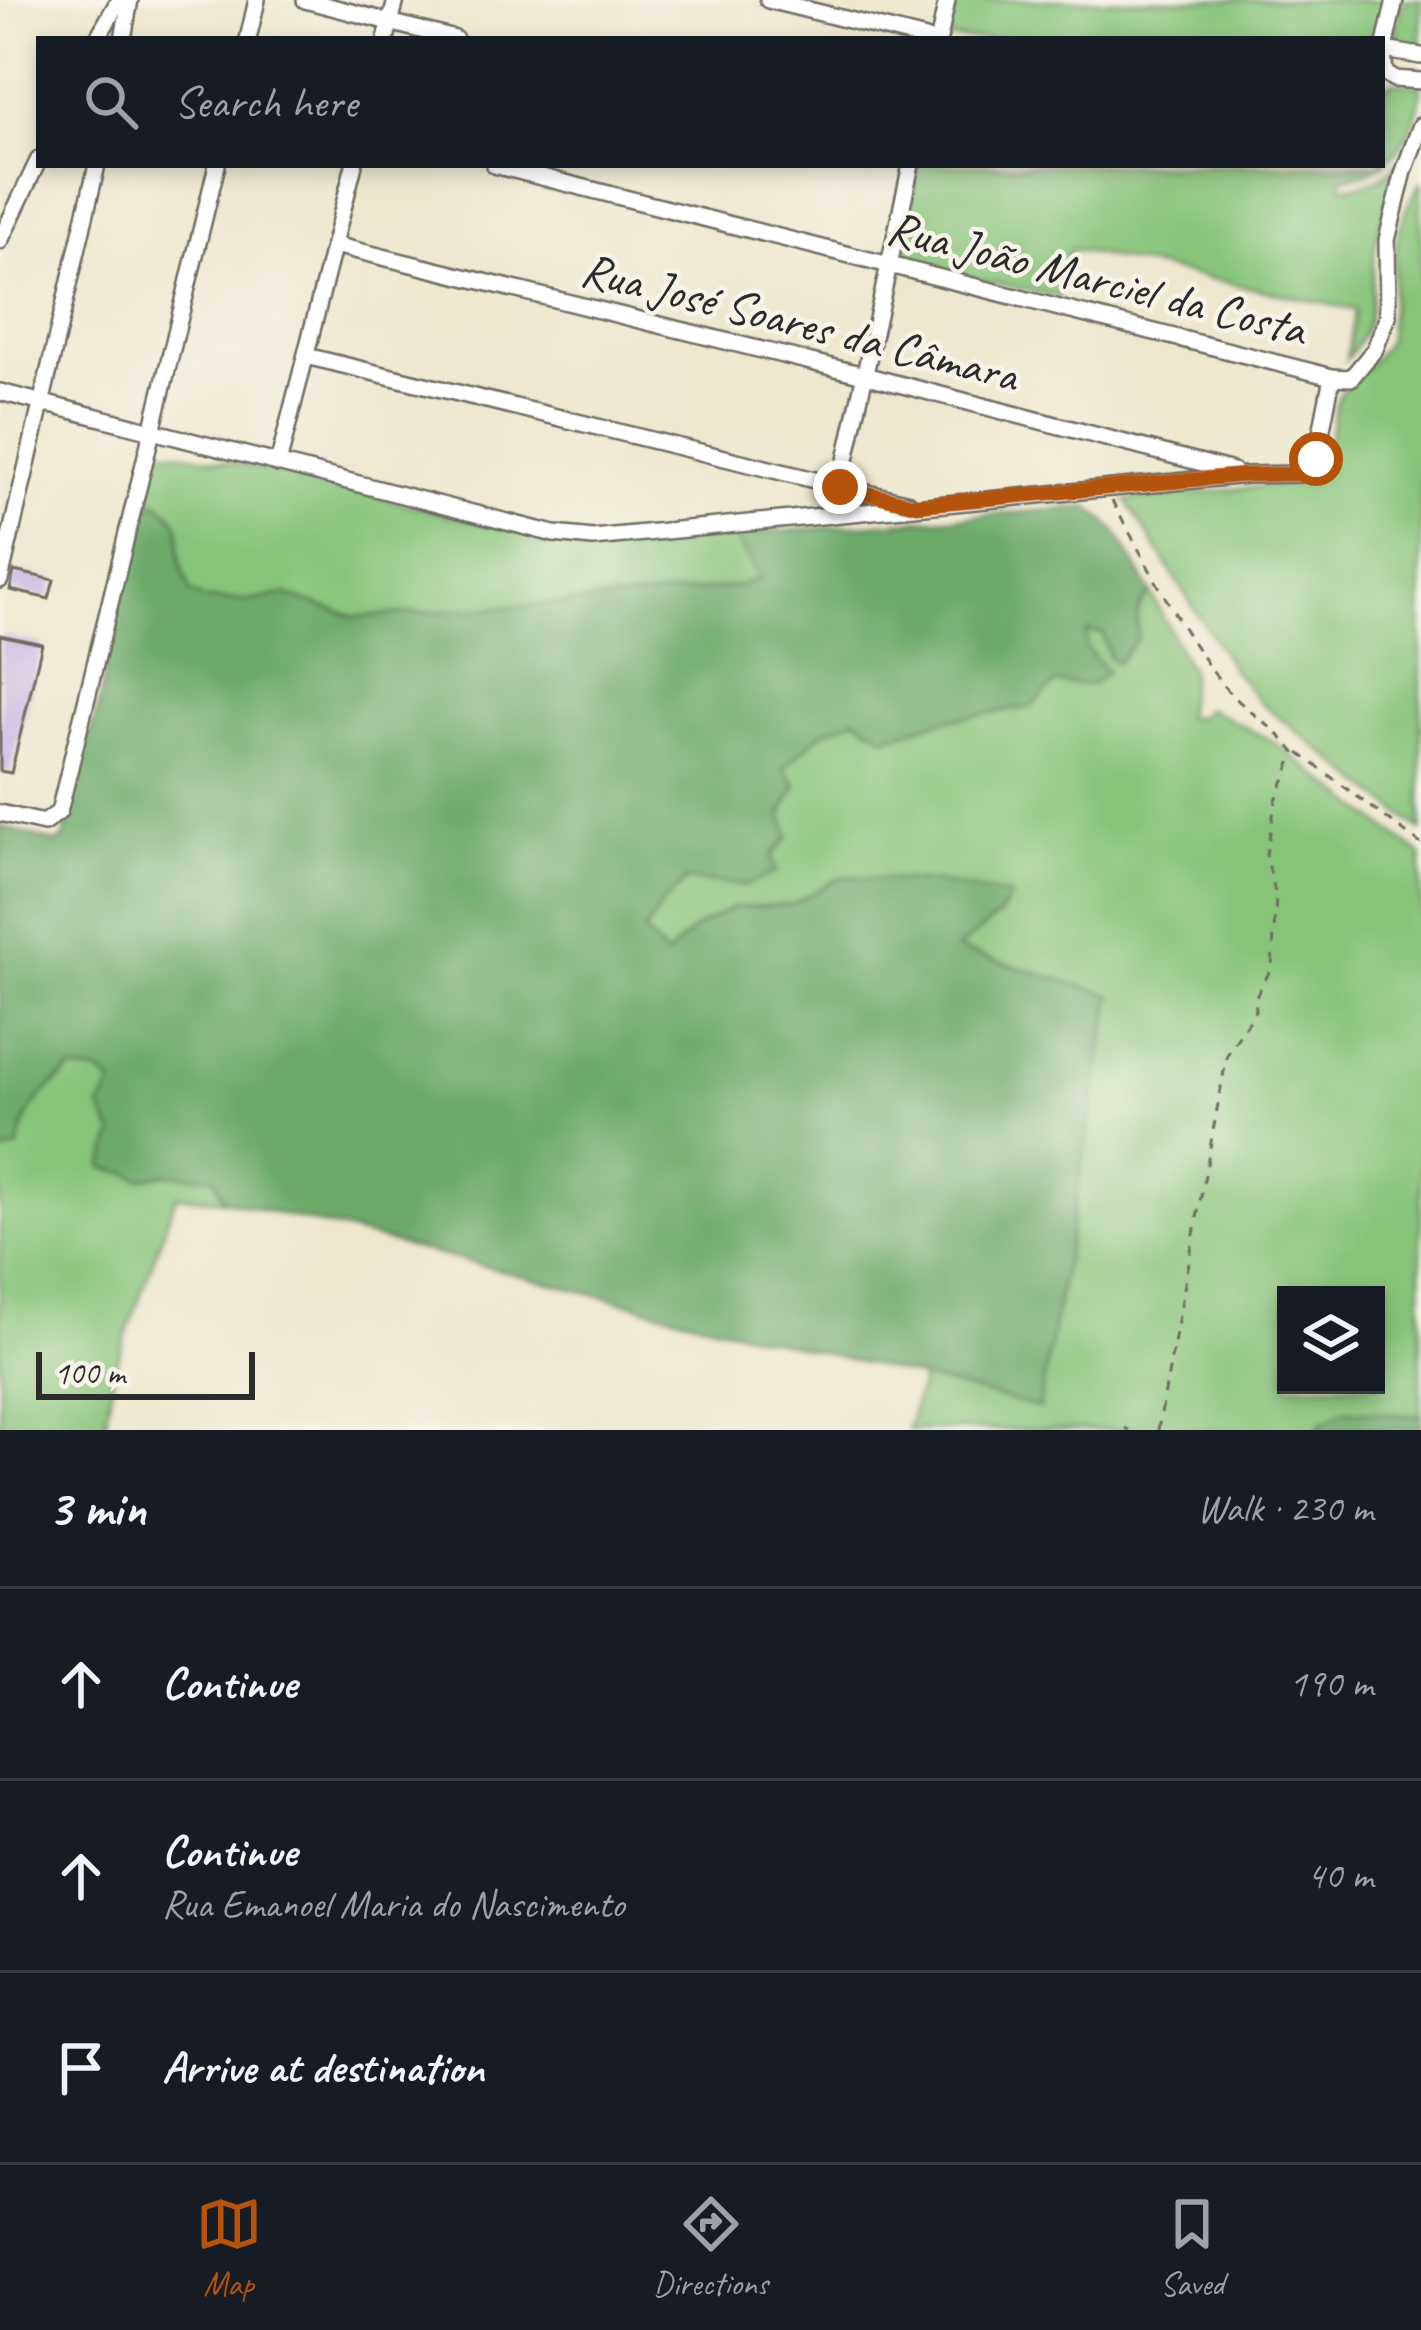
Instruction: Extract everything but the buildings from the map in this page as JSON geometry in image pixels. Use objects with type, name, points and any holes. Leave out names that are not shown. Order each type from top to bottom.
[{"type":"street","points":[[99,36],[118,0]]},
{"type":"street","points":[[123,36],[130,0]]},
{"type":"street","points":[[249,36],[257,0]]},
{"type":"street","points":[[304,0],[388,31],[430,36]]},
{"type":"street","points":[[388,31],[396,0]]},
{"type":"street","points":[[768,0],[914,36]]},
{"type":"street","points":[[940,36],[947,0]]},
{"type":"street","points":[[1385,45],[1395,0]]},
{"type":"street","points":[[1385,50],[1421,56]]},
{"type":"street","points":[[1385,70],[1388,76],[1421,81]]},
{"type":"street","points":[[0,392],[554,534],[592,538],[1246,475],[1300,474],[1316,459],[1332,376],[1351,378],[1375,349],[1388,316],[1387,240],[1403,171],[1421,125]]},
{"type":"street","points":[[0,241],[36,165]]},
{"type":"street","points":[[0,580],[96,168]]},
{"type":"street","points":[[0,813],[44,823],[59,812],[216,168]]},
{"type":"street","points":[[278,464],[353,168]]},
{"type":"street","name":"Rua João Marciel da Costa","points":[[506,168],[1332,376]]},
{"type":"street","points":[[840,487],[910,168]]},
{"type":"street","name":"Rua José Soares da Câmara","points":[[334,245],[1246,475]]},
{"type":"street","points":[[306,356],[917,505]]},
{"type":"path","points":[[1106,490],[1218,680],[1295,753],[1276,800],[1266,854],[1276,897],[1272,967],[1255,998],[1256,1009],[1227,1055],[1158,1430]]},
{"type":"path","points":[[1292,748],[1421,844]]},
{"type":"green space","points":[[955,0],[1388,0],[1374,36],[948,36]]},
{"type":"green space","points":[[1402,0],[1421,0],[1421,49],[1400,46],[1398,36],[1393,36]]},
{"type":"green space","points":[[1392,82],[1421,85],[1415,119],[1405,140],[1385,162],[1385,88]]},
{"type":"green space","points":[[1398,164],[1377,238],[1371,307],[1364,332],[1346,359],[1355,310],[1071,249],[1059,297],[903,263],[901,257],[917,168],[1375,168],[1343,177],[1341,186],[1365,184]]},
{"type":"green space","points":[[1421,182],[1421,830],[1260,702],[1233,670],[1126,500],[1311,482],[1325,452],[1338,398],[1388,339],[1397,238]]},
{"type":"green space","points":[[162,449],[293,475],[582,549],[743,534],[738,542],[761,578],[737,586],[631,599],[355,617],[284,594],[251,601],[204,599],[190,592],[181,562],[178,524],[157,502],[149,504],[153,467]]},
{"type":"green space","points":[[157,502],[178,524],[181,563],[191,592],[204,599],[251,601],[284,594],[355,617],[631,599],[737,586],[760,578],[737,541],[743,534],[1089,507],[1116,531],[1151,593],[1138,613],[1138,637],[1117,663],[1109,657],[1103,634],[1087,631],[1086,648],[1107,672],[1091,685],[1056,683],[1031,707],[943,720],[885,737],[856,718],[823,732],[783,768],[797,785],[782,813],[789,837],[772,855],[776,872],[747,885],[686,880],[644,932],[666,956],[695,928],[733,908],[793,904],[843,876],[935,882],[1011,896],[999,915],[957,949],[1112,995],[1039,1408],[224,1200],[214,1177],[166,1174],[139,1179],[108,1168],[103,1166],[114,1135],[100,1107],[113,1084],[99,1073],[70,1070],[29,1113],[19,1148],[0,1153],[0,826],[57,843],[65,837],[65,823],[82,776],[78,770],[98,709],[116,605],[126,586],[149,504]]},
{"type":"green space","points":[[1151,593],[1191,672],[1185,717],[1199,717],[1207,708],[1274,742],[1421,855],[1421,1416],[1344,1411],[1320,1424],[1322,1430],[907,1430],[922,1378],[1039,1407],[956,949],[999,915],[843,876],[793,904],[732,908],[695,928],[666,957],[643,932],[686,880],[747,885],[789,837],[782,813],[797,785],[783,769],[823,732],[856,718],[886,737],[942,720],[1031,707],[1086,648],[1087,631],[1103,634],[1109,657],[1125,648],[1142,601]]},
{"type":"green space","points":[[71,1070],[99,1073],[114,1084],[115,1135],[103,1166],[140,1179],[166,1174],[215,1177],[224,1200],[176,1196],[115,1367],[104,1430],[0,1430],[0,1153],[10,1151],[34,1103]]},
{"type":"green space","points":[[1344,1411],[1421,1416],[1421,1430],[1322,1430],[1319,1424]]},
{"type":"route","points":[[840,487],[917,505],[1300,474],[1316,459]]}]
